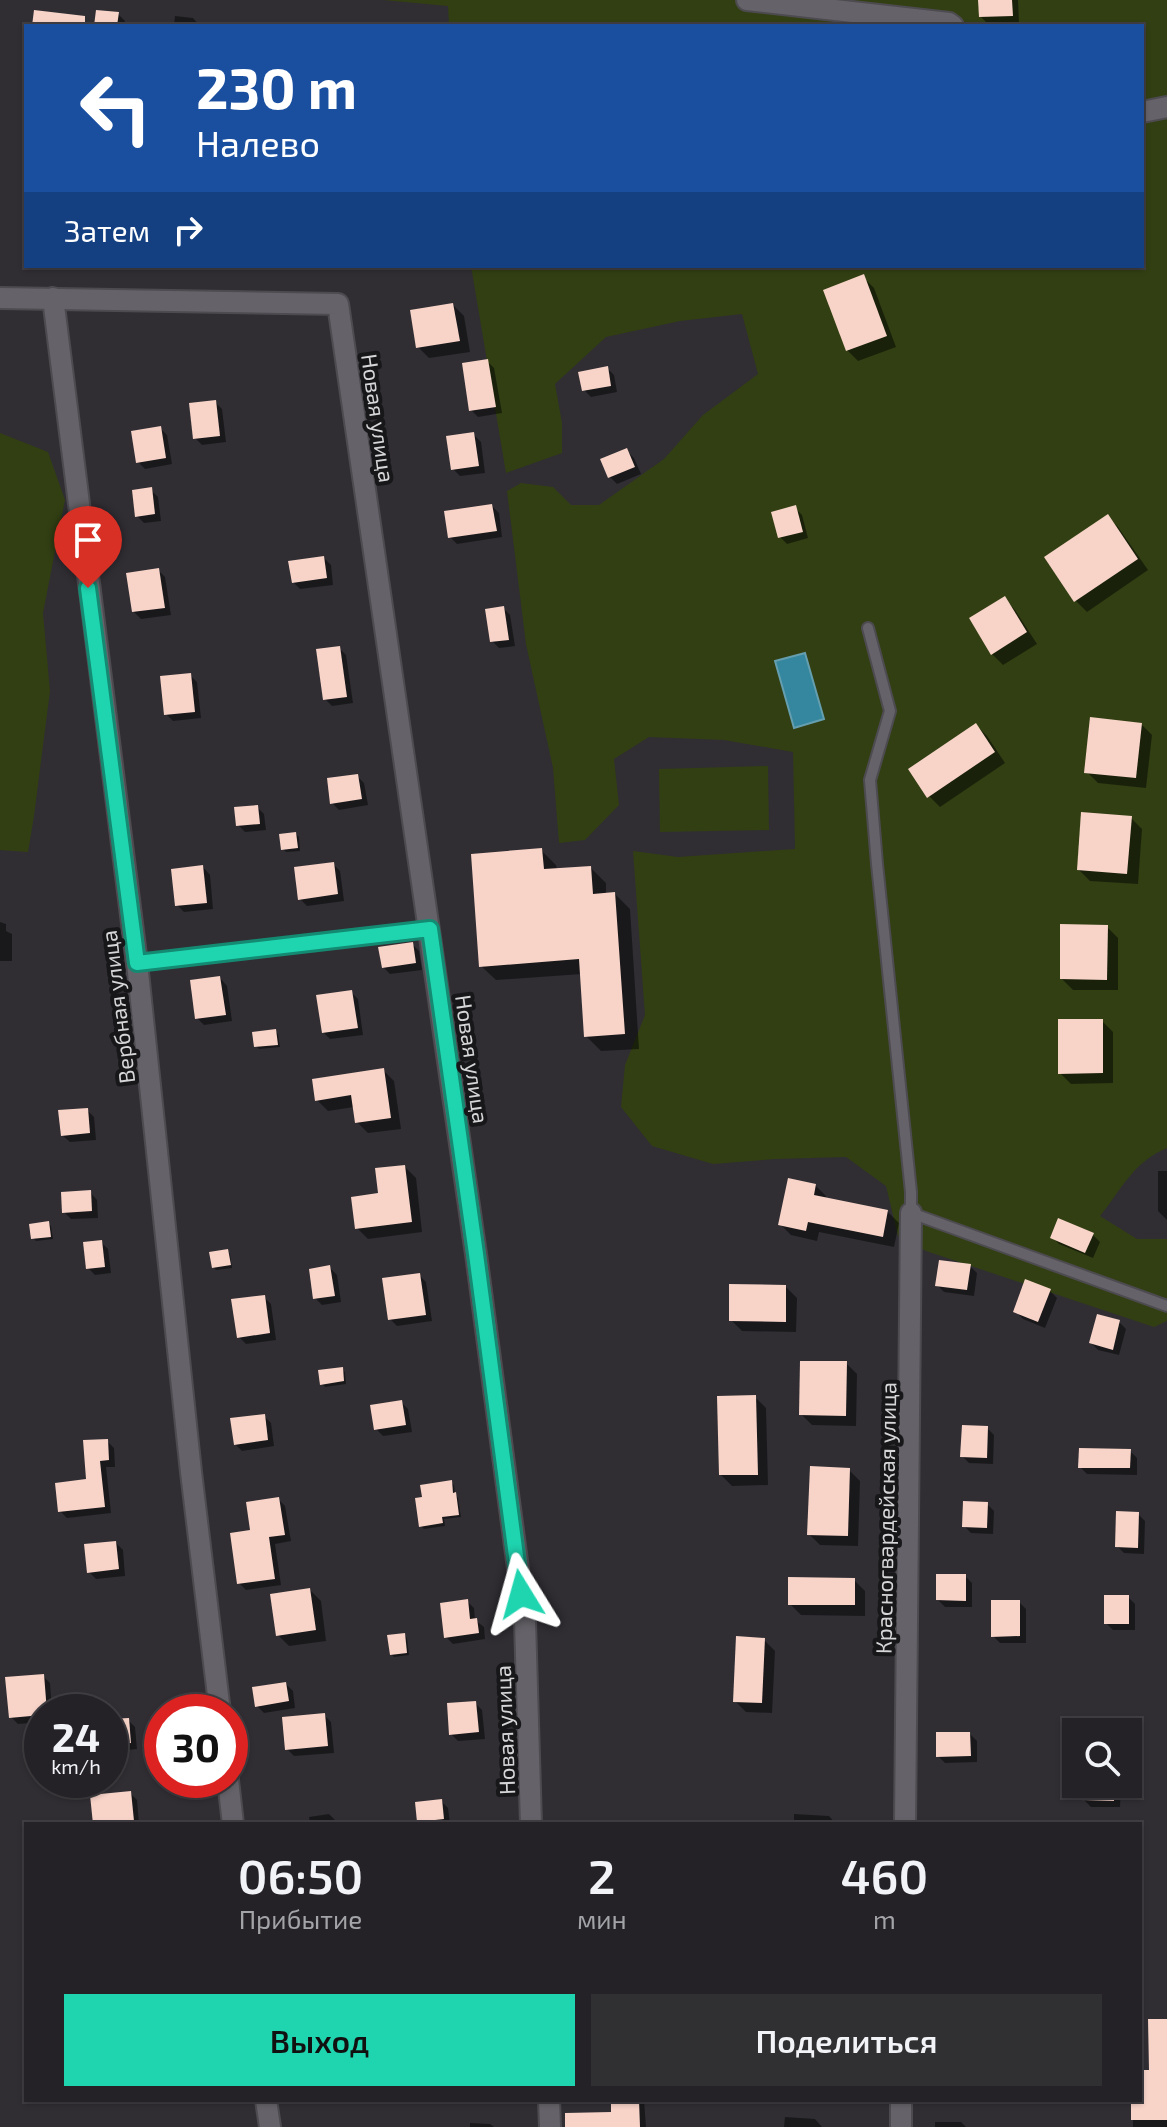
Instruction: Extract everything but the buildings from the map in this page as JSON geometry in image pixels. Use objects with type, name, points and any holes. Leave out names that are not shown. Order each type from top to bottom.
[{"type":"street","points":[[747,0],[950,24]]},
{"type":"street","points":[[1144,112],[1167,107]]},
{"type":"street","points":[[0,298],[53,298]]},
{"type":"street","name":"Новая улица","points":[[53,298],[338,304],[430,929],[525,1621],[531,1822]]},
{"type":"street","name":"Вербная улица","points":[[53,298],[137,963],[218,1694]]},
{"type":"street","name":"Красногвардейская улица","points":[[905,1822],[911,1213]]},
{"type":"street","points":[[230,1798],[233,1822]]},
{"type":"street","points":[[266,2102],[270,2127]]},
{"type":"street","points":[[549,2102],[550,2127]]},
{"type":"street","points":[[901,2102],[901,2127]]},
{"type":"lane","points":[[868,628],[890,711],[870,780],[911,1213],[1167,1306]]},
{"type":"lane","points":[[137,963],[430,929]]},
{"type":"green space","points":[[383,0],[1167,0],[1167,1148],[1137,1169],[1100,1216],[1137,1239],[1167,1239],[1167,1321],[1154,1327],[926,1251],[898,1236],[886,1186],[846,1157],[713,1164],[652,1146],[621,1107],[625,1065],[645,1015],[633,851],[678,857],[795,849],[793,752],[724,740],[649,737],[614,759],[619,805],[585,840],[559,843],[553,768],[526,644],[507,491],[521,483],[553,487],[571,505],[599,505],[664,459],[703,415],[758,374],[742,314],[680,321],[606,337],[555,384],[562,423],[562,453],[506,473],[471,268],[1144,268],[1144,24],[449,24],[448,6]]},
{"type":"green space","points":[[0,433],[48,452],[65,500],[43,613],[50,691],[28,852],[0,850]]},
{"type":"green space","points":[[768,766],[769,830],[660,832],[659,769]]},
{"type":"water","points":[[805,653],[824,719],[794,728],[775,661]]},
{"type":"route","points":[[88,588],[137,963],[430,929],[521,1594]]}]
